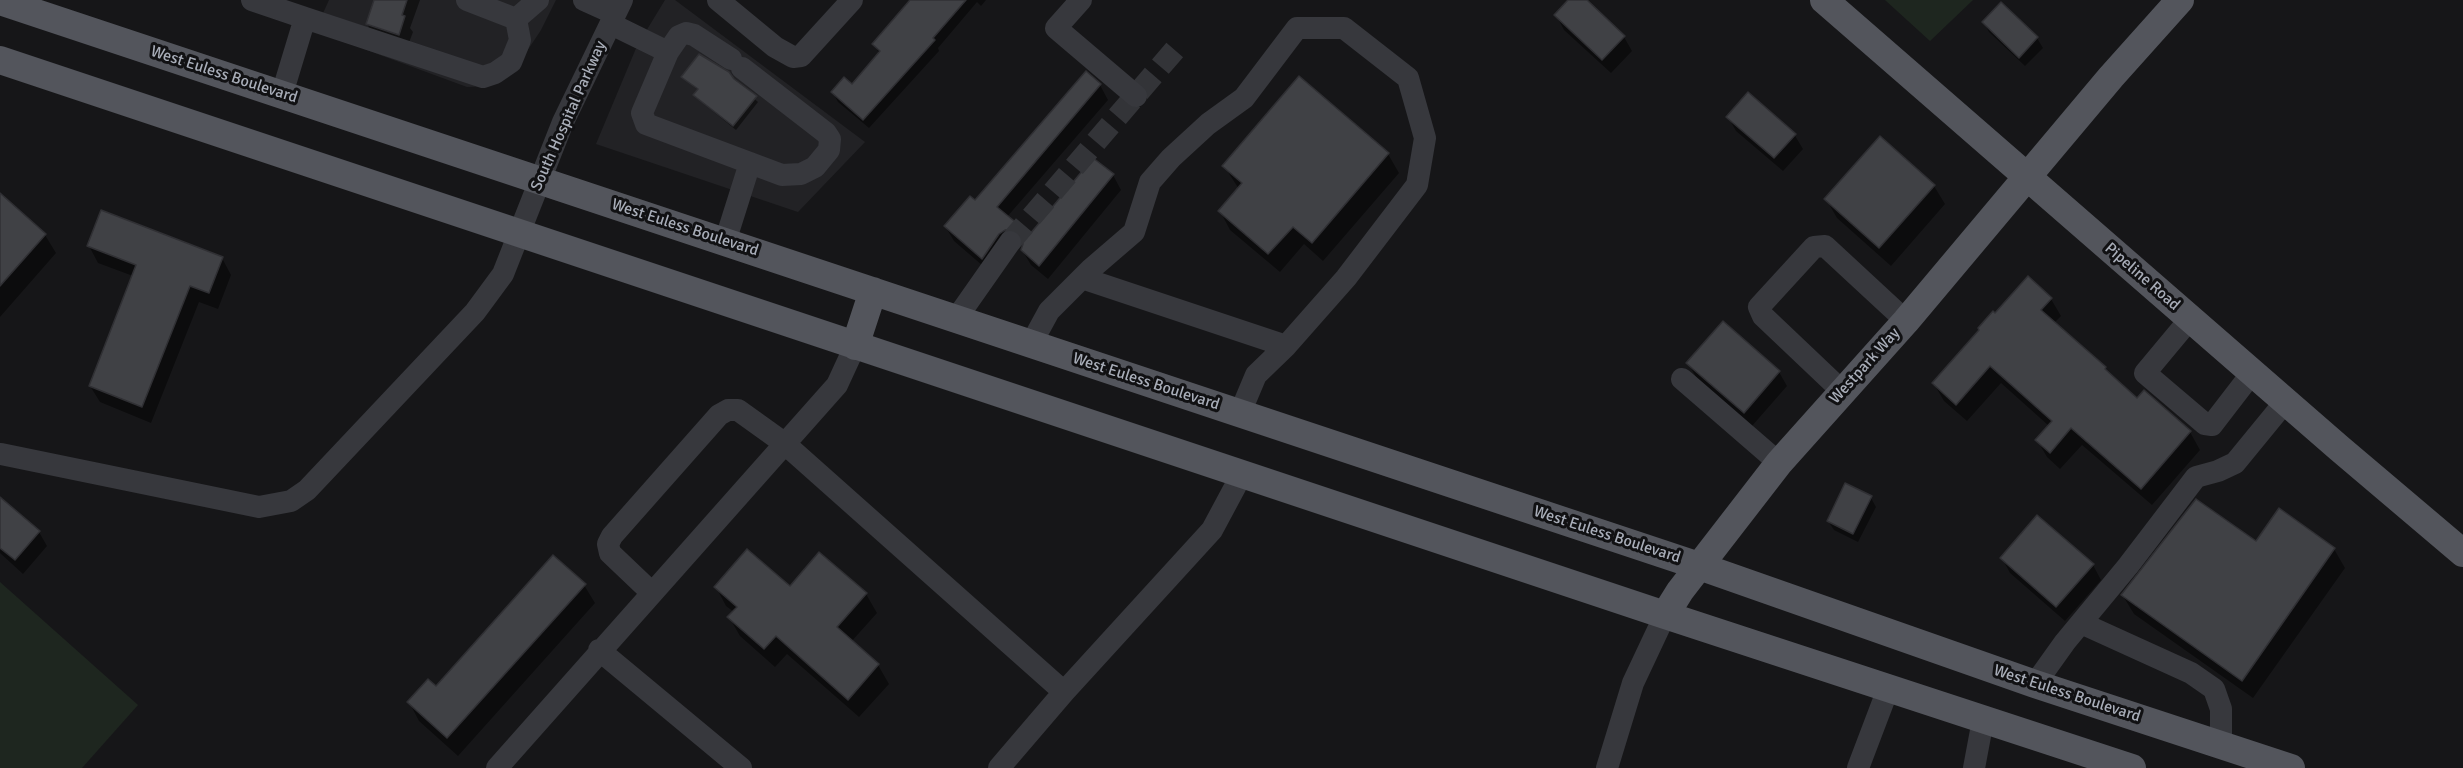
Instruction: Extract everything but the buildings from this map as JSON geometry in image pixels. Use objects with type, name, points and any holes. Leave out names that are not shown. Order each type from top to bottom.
[{"type":"main road","name":"Pipeline Road","points":[[1824,0],[2252,373],[2463,553]]},
{"type":"main road","name":"Westpark Way","points":[[1665,615],[1680,591],[1779,463],[1906,321],[2180,0]]},
{"type":"main road","name":"West Euless Boulevard","points":[[0,1],[1699,566],[2035,684],[2290,768]]},
{"type":"main road","points":[[0,60],[1665,615],[2132,768]]},
{"type":"main road","points":[[855,346],[873,291]]},
{"type":"street","points":[[252,0],[483,77],[495,73],[511,62],[520,40],[516,19]]},
{"type":"street","points":[[467,0],[516,19]]},
{"type":"street","points":[[516,19],[538,0]]},
{"type":"street","points":[[584,0],[616,13],[668,52]]},
{"type":"street","points":[[718,0],[775,47],[793,57],[801,56],[852,0]]},
{"type":"street","points":[[1081,0],[1056,28],[1136,96]]},
{"type":"street","name":"South Hospital Parkway","points":[[2,454],[259,507],[291,501],[307,490],[475,312],[503,274],[563,122],[616,13]]},
{"type":"street","points":[[282,94],[305,18]]},
{"type":"street","points":[[1031,344],[1049,311],[1134,232],[1150,182],[1171,158],[1208,124],[1244,99],[1297,28],[1344,28],[1408,78],[1425,138],[1417,185],[1346,278],[1286,346],[1256,375],[1240,413]]},
{"type":"street","points":[[686,33],[694,35],[736,63],[826,133],[830,139],[829,150],[821,162],[801,174],[782,175],[646,124],[642,113],[668,52],[675,39],[686,33]]},
{"type":"street","points":[[725,242],[750,163]]},
{"type":"street","points":[[956,319],[1010,242]]},
{"type":"street","points":[[1842,391],[1762,316],[1759,306],[1814,247],[1825,246],[1906,321]]},
{"type":"street","points":[[1082,278],[1286,346]]},
{"type":"street","points":[[2190,319],[2145,374],[2205,424],[2212,425],[2252,373]]},
{"type":"street","points":[[496,768],[837,385],[855,346]]},
{"type":"street","points":[[1682,379],[1779,463]]},
{"type":"street","points":[[2035,684],[2196,477],[2235,463],[2286,402]]},
{"type":"street","points":[[651,592],[618,563],[610,553],[608,544],[612,536],[719,415],[728,410],[738,410],[784,443],[1064,692]]},
{"type":"street","points":[[999,768],[1064,692],[1212,531],[1242,474]]},
{"type":"street","name":"Westpark Way","points":[[1607,768],[1633,683],[1665,615]]},
{"type":"street","points":[[2081,623],[2191,674],[2214,689],[2221,709],[2221,745]]},
{"type":"street","points":[[599,650],[741,768]]},
{"type":"street","points":[[1858,768],[1888,689]]},
{"type":"street","points":[[1974,768],[1983,720]]},
{"type":"shaded area","points":[[329,0],[556,0],[541,30],[519,63],[489,86],[467,87],[315,31]]},
{"type":"shaded area","points":[[665,0],[675,0],[865,142],[798,212],[596,144],[637,46]]},
{"type":"shaded area","points":[[1885,0],[1973,0],[1930,41]]},
{"type":"shaded area","points":[[0,582],[138,705],[82,768],[0,768]]},
{"type":"tunnel","points":[[1010,242],[1179,45]]}]
